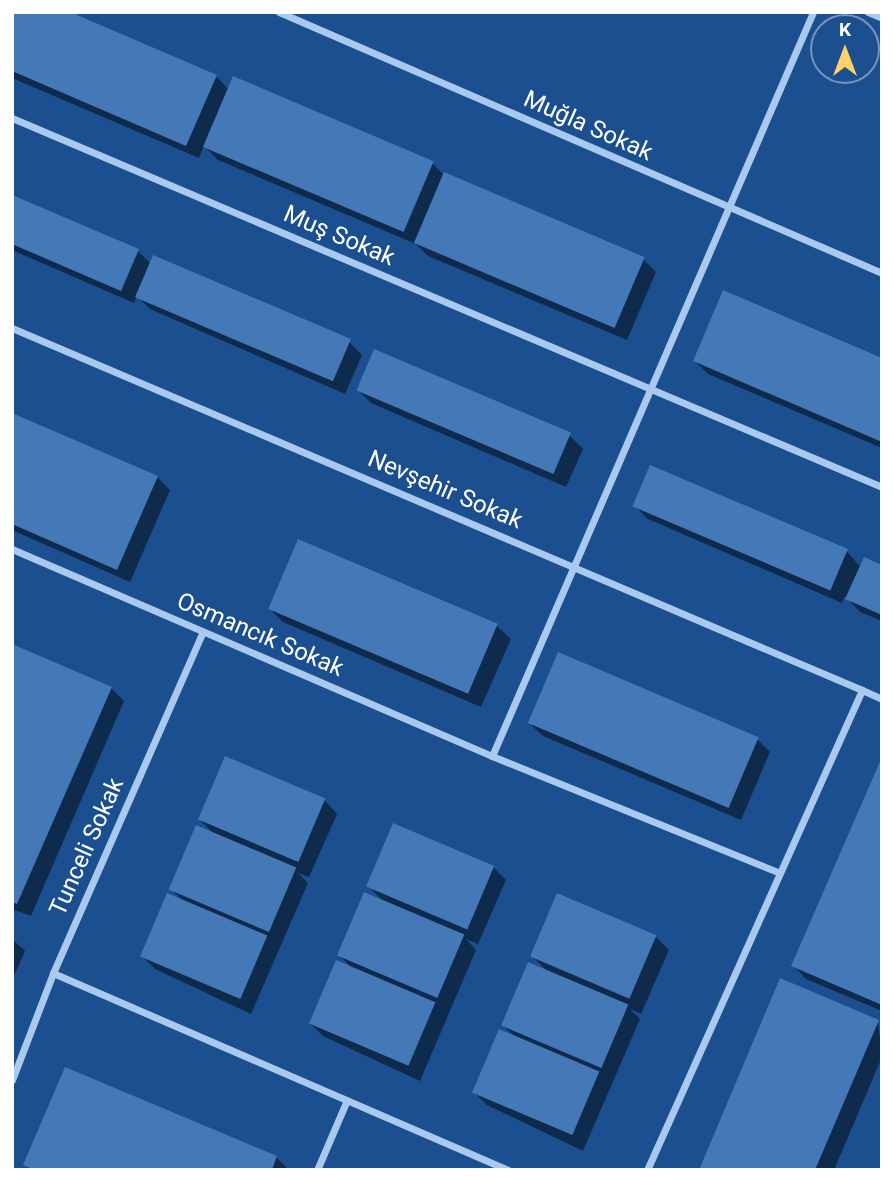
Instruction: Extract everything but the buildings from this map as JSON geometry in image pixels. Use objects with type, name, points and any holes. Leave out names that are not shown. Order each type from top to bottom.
[{"type":"street","name":"Muğla Sokak","points":[[279,12],[882,273]]},
{"type":"street","points":[[492,756],[813,12]]},
{"type":"street","points":[[868,12],[882,18]]},
{"type":"street","name":"Muş Sokak","points":[[12,118],[882,487]]},
{"type":"street","name":"Nevşehir Sokak","points":[[12,328],[882,699]]},
{"type":"street","name":"Osmancık Sokak","points":[[12,549],[492,756],[778,872]]},
{"type":"street","name":"Tunceli Sokak","points":[[12,1080],[53,972],[203,632]]},
{"type":"street","points":[[647,1170],[778,872],[862,690]]},
{"type":"street","points":[[53,972],[508,1170]]},
{"type":"street","points":[[317,1170],[347,1100]]}]
